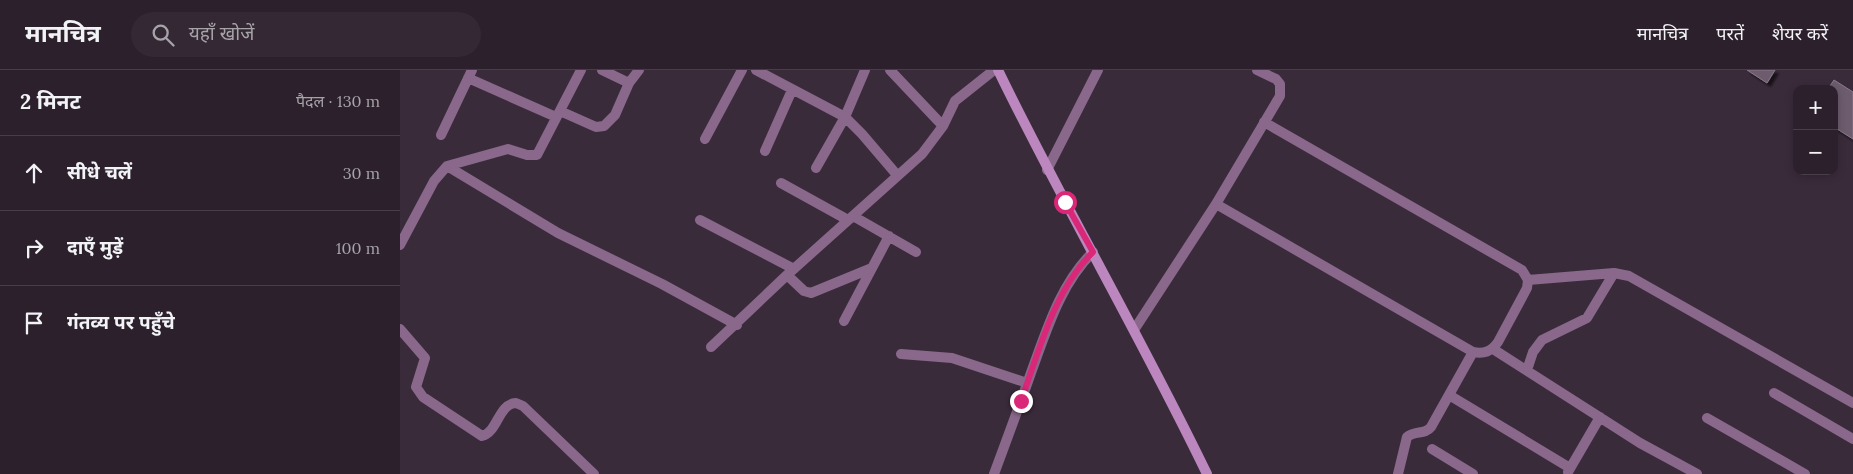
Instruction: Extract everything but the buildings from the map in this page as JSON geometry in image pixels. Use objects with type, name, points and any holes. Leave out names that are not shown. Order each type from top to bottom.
[{"type":"main road","points":[[998,70],[1046,170],[1093,252],[1207,474]]},
{"type":"street","points":[[400,245],[434,182],[447,166],[508,149],[528,155],[537,155],[580,70]]},
{"type":"street","points":[[602,70],[629,83]]},
{"type":"street","points":[[441,135],[470,74],[558,114],[596,127],[604,126],[615,115],[629,83],[639,70]]},
{"type":"street","points":[[704,139],[742,70]]},
{"type":"street","points":[[756,70],[845,117],[897,175]]},
{"type":"street","points":[[816,168],[845,117],[865,70]]},
{"type":"street","points":[[890,70],[943,126]]},
{"type":"street","points":[[711,347],[922,154],[943,126],[955,101],[994,70]]},
{"type":"street","points":[[1046,170],[1098,70]]},
{"type":"street","points":[[1134,330],[1216,204],[1280,96],[1280,84],[1276,79],[1257,70]]},
{"type":"street","points":[[765,151],[792,90]]},
{"type":"street","points":[[1216,204],[1473,352],[1487,352],[1493,349],[1527,288],[1528,280],[1522,270],[1264,122]]},
{"type":"street","points":[[447,166],[558,233],[662,284],[737,325]]},
{"type":"street","points":[[781,182],[889,236],[916,252]]},
{"type":"street","points":[[700,220],[791,272],[804,291],[811,293],[872,268]]},
{"type":"street","points":[[844,321],[889,236]]},
{"type":"street","points":[[994,474],[1045,336],[1068,283],[1081,263],[1093,252]]},
{"type":"street","points":[[1528,280],[1614,273],[1629,276],[1853,402]]},
{"type":"street","points":[[1528,370],[1533,352],[1542,340],[1587,318],[1596,306],[1614,273]]},
{"type":"street","points":[[400,329],[425,358],[416,387],[423,397],[482,436],[490,431],[506,406],[516,403],[523,406],[594,474]]},
{"type":"street","points":[[1493,349],[1640,443],[1697,474]]},
{"type":"street","points":[[1398,474],[1407,437],[1415,432],[1428,430],[1473,352]]},
{"type":"street","points":[[901,354],[952,358],[1027,383]]},
{"type":"street","points":[[1774,393],[1853,438]]},
{"type":"street","points":[[1449,395],[1568,471],[1600,417]]},
{"type":"street","points":[[1707,418],[1805,474]]},
{"type":"street","points":[[1432,449],[1474,474]]},
{"type":"route","points":[[1021,401],[1042,343],[1068,283],[1081,263],[1093,252],[1065,202]]}]
